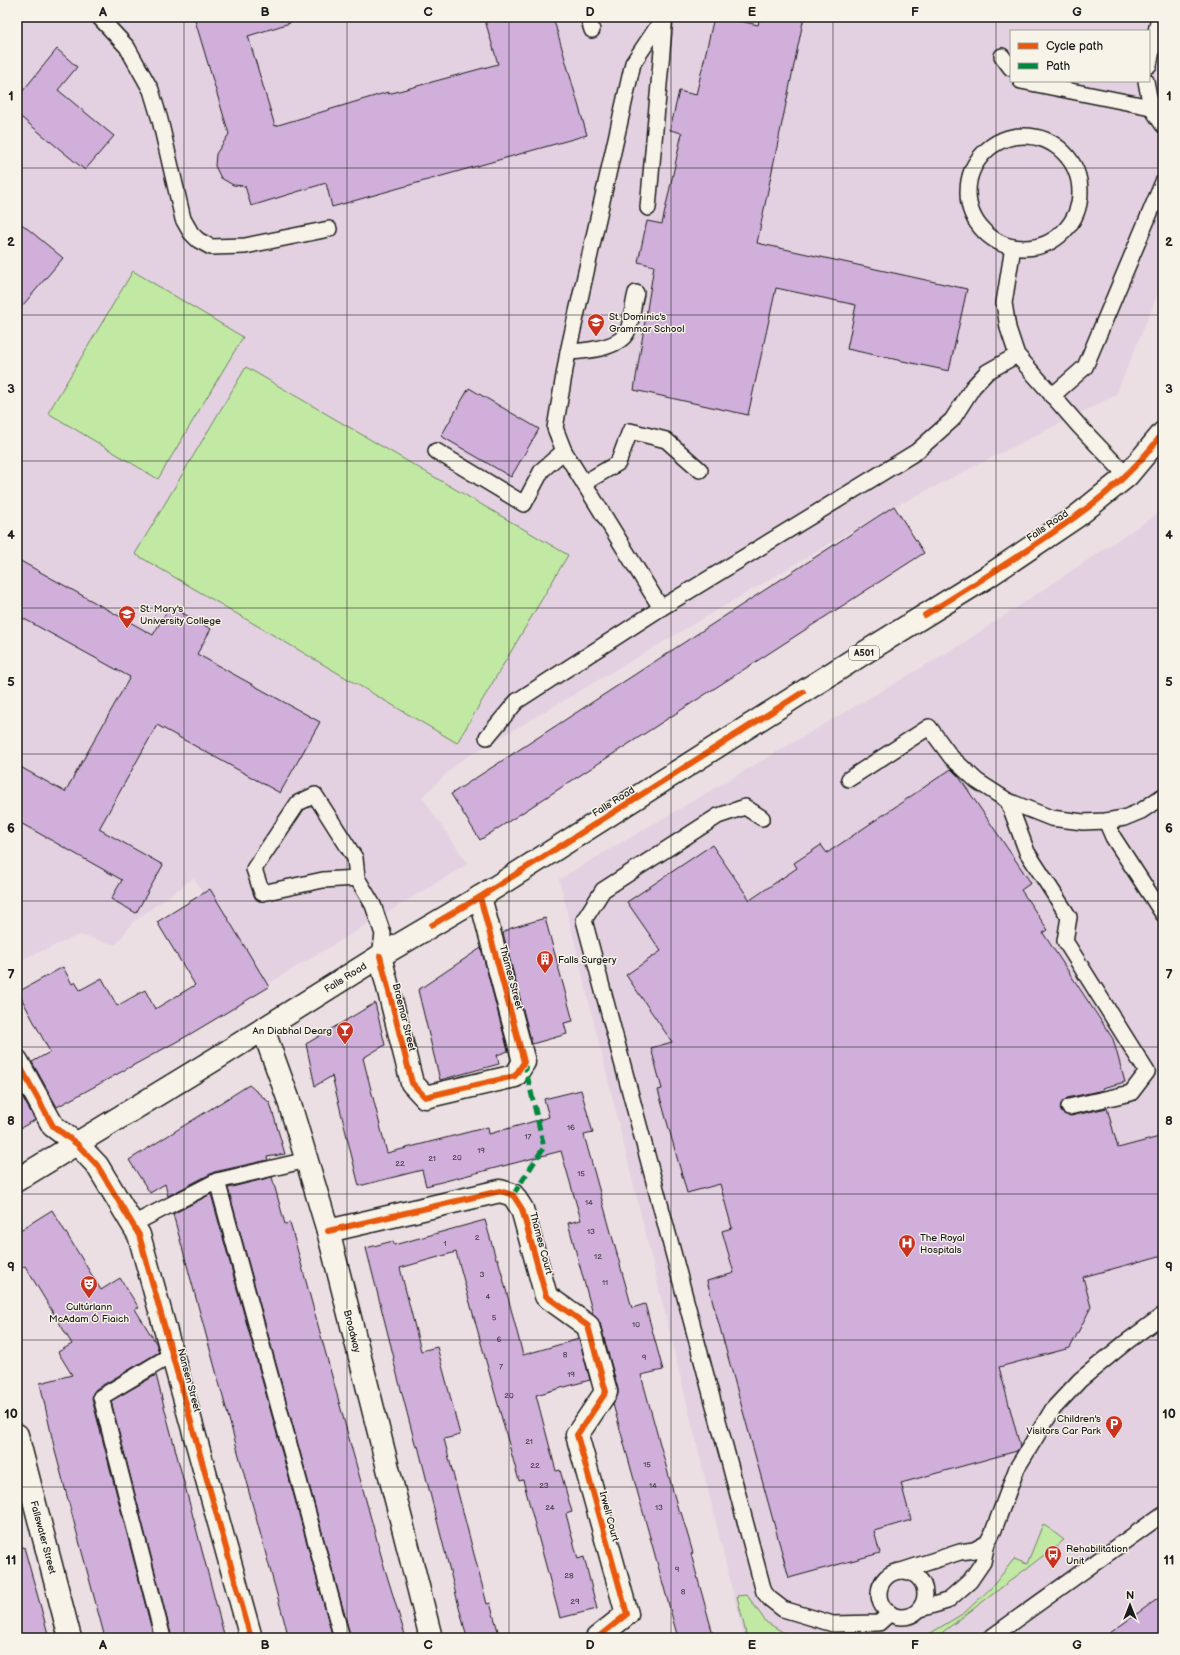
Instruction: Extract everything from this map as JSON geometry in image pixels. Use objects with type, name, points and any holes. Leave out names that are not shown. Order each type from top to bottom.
[{"type":"street","name":"Falls Road","points":[[17,1180],[380,956],[480,897],[864,653],[987,577],[1076,517],[1127,476],[1163,433]]},
{"type":"street","name":"Thames Street","points":[[412,1083],[425,1097],[516,1076],[524,1062],[480,897]]},
{"type":"street","name":"Braemar Street","points":[[380,956],[412,1083]]},
{"type":"street","name":"Broadway","points":[[263,1029],[288,1098],[328,1231],[431,1638]]},
{"type":"street","name":"Nansen Street","points":[[17,1061],[53,1126],[76,1144],[97,1165],[139,1236],[251,1638]]},
{"type":"street","name":"Thames Court","points":[[328,1231],[500,1191],[513,1195],[522,1209],[546,1296],[588,1326],[606,1392]]},
{"type":"street","name":"Irwell Court","points":[[597,1638],[627,1614],[578,1435],[606,1392]]},
{"type":"street","name":"Fallswater Street","points":[[17,1435],[70,1638]]},
{"type":"lane","points":[[99,17],[127,47],[151,90],[160,120],[183,219],[191,233],[198,240],[211,247],[245,246],[329,229]]},
{"type":"lane","points":[[648,208],[664,17]]},
{"type":"lane","points":[[661,608],[564,451],[555,428],[568,352],[633,63],[664,17]]},
{"type":"lane","points":[[1150,60],[1159,17]]},
{"type":"lane","points":[[1026,82],[1151,107]]},
{"type":"lane","points":[[1146,82],[1151,107],[1163,125]]},
{"type":"lane","points":[[1021,136],[1039,138],[1056,146],[1070,159],[1078,177],[1080,196],[1076,214],[1065,230],[1050,241],[1032,247],[1013,247],[996,240],[982,229],[973,213],[968,196],[970,179],[977,162],[988,149],[1004,139],[1021,136]]},
{"type":"lane","points":[[1052,396],[1085,367],[1163,182]]},
{"type":"lane","points":[[1013,247],[1004,303],[1008,328],[1017,355],[1080,428],[1127,476]]},
{"type":"lane","points":[[568,352],[593,350],[618,341],[628,331],[636,293]]},
{"type":"lane","points":[[486,737],[517,700],[661,608],[916,452],[952,420],[974,387],[987,372],[1017,355]]},
{"type":"lane","points":[[584,482],[618,463],[630,431],[666,440],[700,470]]},
{"type":"lane","points":[[436,451],[524,504],[542,470],[564,451]]},
{"type":"lane","points":[[849,779],[928,727],[956,762],[977,781],[1008,801],[1051,818],[1083,822],[1106,821],[1124,818],[1141,811],[1163,796]]},
{"type":"lane","points":[[357,878],[323,880],[262,893],[254,869],[298,803],[314,795],[356,858],[357,878],[374,905],[383,934],[380,956]]},
{"type":"lane","points":[[1008,801],[1027,852],[1069,917],[1066,941],[1147,1072],[1131,1093],[1069,1107]]},
{"type":"lane","points":[[762,818],[745,807],[718,816],[603,890],[584,920],[764,1592],[770,1599],[784,1609],[833,1624],[879,1623],[890,1613]]},
{"type":"lane","points":[[1106,821],[1113,837],[1163,914]]},
{"type":"lane","points":[[133,1224],[217,1181],[307,1160]]},
{"type":"lane","points":[[217,1181],[342,1638]]},
{"type":"lane","points":[[987,1543],[974,1550],[960,1552],[900,1571],[887,1577],[880,1589],[881,1603],[885,1609],[896,1616],[909,1616],[920,1609],[947,1601],[970,1581],[983,1562],[987,1543],[1017,1468],[1053,1410],[1080,1380],[1125,1343],[1163,1315]]},
{"type":"lane","points":[[163,1638],[101,1397],[172,1354]]},
{"type":"lane","points":[[990,1638],[1163,1514]]},
{"type":"lane","points":[[900,1571],[913,1574],[923,1584],[925,1596],[920,1609]]},
{"type":"shaded area","name":"St. Dominic's Grammar School","points":[[17,17],[1163,17],[1163,282],[1116,395],[886,511],[459,762],[422,797],[468,864],[261,988],[194,878],[133,922],[116,945],[79,935],[17,962]]},
{"type":"shaded area","name":"The Royal Hospitals","points":[[1163,510],[1163,1638],[744,1638],[559,879],[960,645]]},
{"type":"green space","points":[[133,271],[243,337],[158,479],[48,413]]},
{"type":"green space","points":[[246,367],[568,555],[457,743],[135,554]]},
{"type":"green space","points":[[1043,1524],[1064,1540],[935,1638],[917,1638],[924,1637],[964,1613],[992,1587],[1014,1559],[1027,1564]]},
{"type":"green space","points":[[747,1595],[766,1622],[793,1638],[747,1638],[737,1596]]},
{"type":"building","points":[[194,17],[289,17],[290,23],[248,36],[275,126],[388,92],[388,94],[498,64],[484,17],[553,17],[587,135],[332,207],[326,183],[251,206],[245,186],[233,185],[221,178],[215,166],[216,154],[229,134]]},
{"type":"building","points":[[714,17],[722,17],[758,25],[760,17],[804,17],[757,243],[967,289],[949,371],[847,349],[856,305],[776,288],[748,415],[634,390],[654,266],[638,262],[647,221],[662,224],[682,133],[670,130],[679,91],[696,95]]},
{"type":"building","points":[[57,49],[77,67],[58,90],[114,136],[85,170],[17,114],[17,98]]},
{"type":"building","points":[[17,220],[63,258],[17,312]]},
{"type":"building","points":[[469,388],[539,429],[511,477],[441,436]]},
{"type":"building","points":[[894,506],[924,553],[480,840],[451,794]]},
{"type":"building","points":[[17,559],[153,635],[170,606],[211,629],[197,654],[320,722],[280,793],[157,725],[99,829],[163,865],[136,913],[111,899],[122,880],[17,821],[17,765],[65,792],[130,677],[17,615]]},
{"type":"building","points":[[951,769],[959,777],[1031,883],[1021,890],[1048,930],[1043,933],[1113,1039],[1125,1082],[1102,1088],[1103,1090],[1067,1098],[1061,1104],[1060,1109],[1062,1113],[1071,1116],[1107,1108],[1118,1148],[1163,1136],[1163,1255],[1083,1277],[1091,1307],[1070,1348],[999,1367],[1020,1446],[1017,1451],[901,1483],[911,1520],[874,1531],[880,1553],[789,1578],[707,1281],[734,1273],[722,1231],[732,1228],[720,1184],[687,1193],[658,1090],[662,1089],[651,1048],[672,1042],[626,975],[661,951],[627,902],[712,845],[750,900],[797,868],[794,863],[821,845],[827,853]]},
{"type":"building","points":[[210,889],[269,987],[187,1036],[57,1107],[32,1062],[50,1052],[18,992],[63,967],[72,984],[75,982],[80,990],[102,978],[117,1006],[145,990],[155,1009],[195,985],[157,922]]},
{"type":"building","name":"Falls Surgery","points":[[545,918],[573,1021],[564,1023],[567,1034],[532,1044],[503,933],[511,928]]},
{"type":"building","points":[[481,948],[508,1051],[497,1055],[499,1064],[440,1080],[418,990]]},
{"type":"building","points":[[375,1003],[385,1045],[363,1058],[387,1153],[488,1127],[489,1134],[549,1117],[544,1099],[581,1090],[593,1133],[584,1135],[632,1308],[645,1304],[663,1370],[641,1375],[679,1513],[681,1512],[693,1553],[691,1554],[714,1638],[678,1638],[613,1404],[618,1394],[618,1389],[600,1323],[593,1314],[568,1223],[581,1220],[561,1151],[426,1186],[422,1170],[359,1186],[332,1076],[315,1086],[306,1044]]},
{"type":"building","points":[[249,1085],[270,1103],[285,1154],[267,1157],[268,1160],[214,1172],[168,1196],[165,1184],[150,1193],[129,1160]]},
{"type":"building","points":[[17,1087],[35,1120],[17,1130]]},
{"type":"building","points":[[272,1177],[285,1224],[290,1223],[384,1566],[406,1638],[351,1638],[228,1188]]},
{"type":"building","points":[[211,1194],[333,1638],[289,1638],[279,1602],[173,1214]]},
{"type":"building","points":[[52,1210],[101,1290],[120,1278],[139,1308],[135,1309],[156,1343],[159,1352],[96,1389],[93,1393],[92,1399],[154,1638],[105,1638],[55,1451],[40,1383],[72,1375],[58,1352],[72,1344],[25,1266],[17,1271],[17,1232]]},
{"type":"building","points":[[485,1220],[496,1259],[498,1259],[523,1355],[579,1339],[590,1380],[536,1395],[556,1471],[560,1470],[572,1512],[566,1514],[578,1559],[584,1557],[597,1609],[560,1618],[523,1480],[519,1481],[456,1252],[400,1268],[421,1351],[437,1347],[447,1384],[460,1435],[444,1439],[487,1604],[490,1603],[500,1638],[467,1638],[418,1446],[416,1447],[393,1359],[394,1358],[366,1248],[393,1241],[394,1245]]},
{"type":"building","points":[[156,1375],[225,1638],[172,1638],[111,1401]]},
{"type":"building","points":[[24,1547],[49,1638],[17,1638],[17,1548]]},
{"type":"building","points":[[1163,1595],[1163,1638],[1103,1638]]},
{"type":"marked path","points":[[513,1195],[544,1147],[524,1062]]},
{"type":"cycle path","points":[[925,615],[1054,532],[1088,507],[1136,466],[1163,433]]},
{"type":"cycle path","points":[[432,925],[480,897],[803,692]]},
{"type":"cycle path","points":[[380,956],[412,1083],[425,1097],[515,1076],[524,1062],[480,897]]},
{"type":"cycle path","points":[[17,1061],[53,1126],[77,1144],[97,1165],[139,1235],[251,1638]]},
{"type":"cycle path","points":[[328,1231],[500,1191],[513,1195],[522,1209],[546,1296],[588,1326],[606,1392],[577,1435],[627,1614],[597,1638]]},
{"type":"place","name":"St. Dominic's Grammar School","points":[[596,337]]},
{"type":"place","name":"St. Mary's University College","points":[[127,629]]},
{"type":"place","name":"Falls Surgery","points":[[545,974]]},
{"type":"place","name":"An Diabhal Dearg","points":[[345,1045]]},
{"type":"place","name":"The Royal Hospitals","points":[[907,1258]]},
{"type":"place","name":"Cultúrlann McAdam Ó Fiaich","points":[[89,1299]]},
{"type":"place","name":"Children's Visitors Car Park","points":[[1114,1439]]},
{"type":"place","name":"Rehabilitation Unit","points":[[1053,1569]]}]
